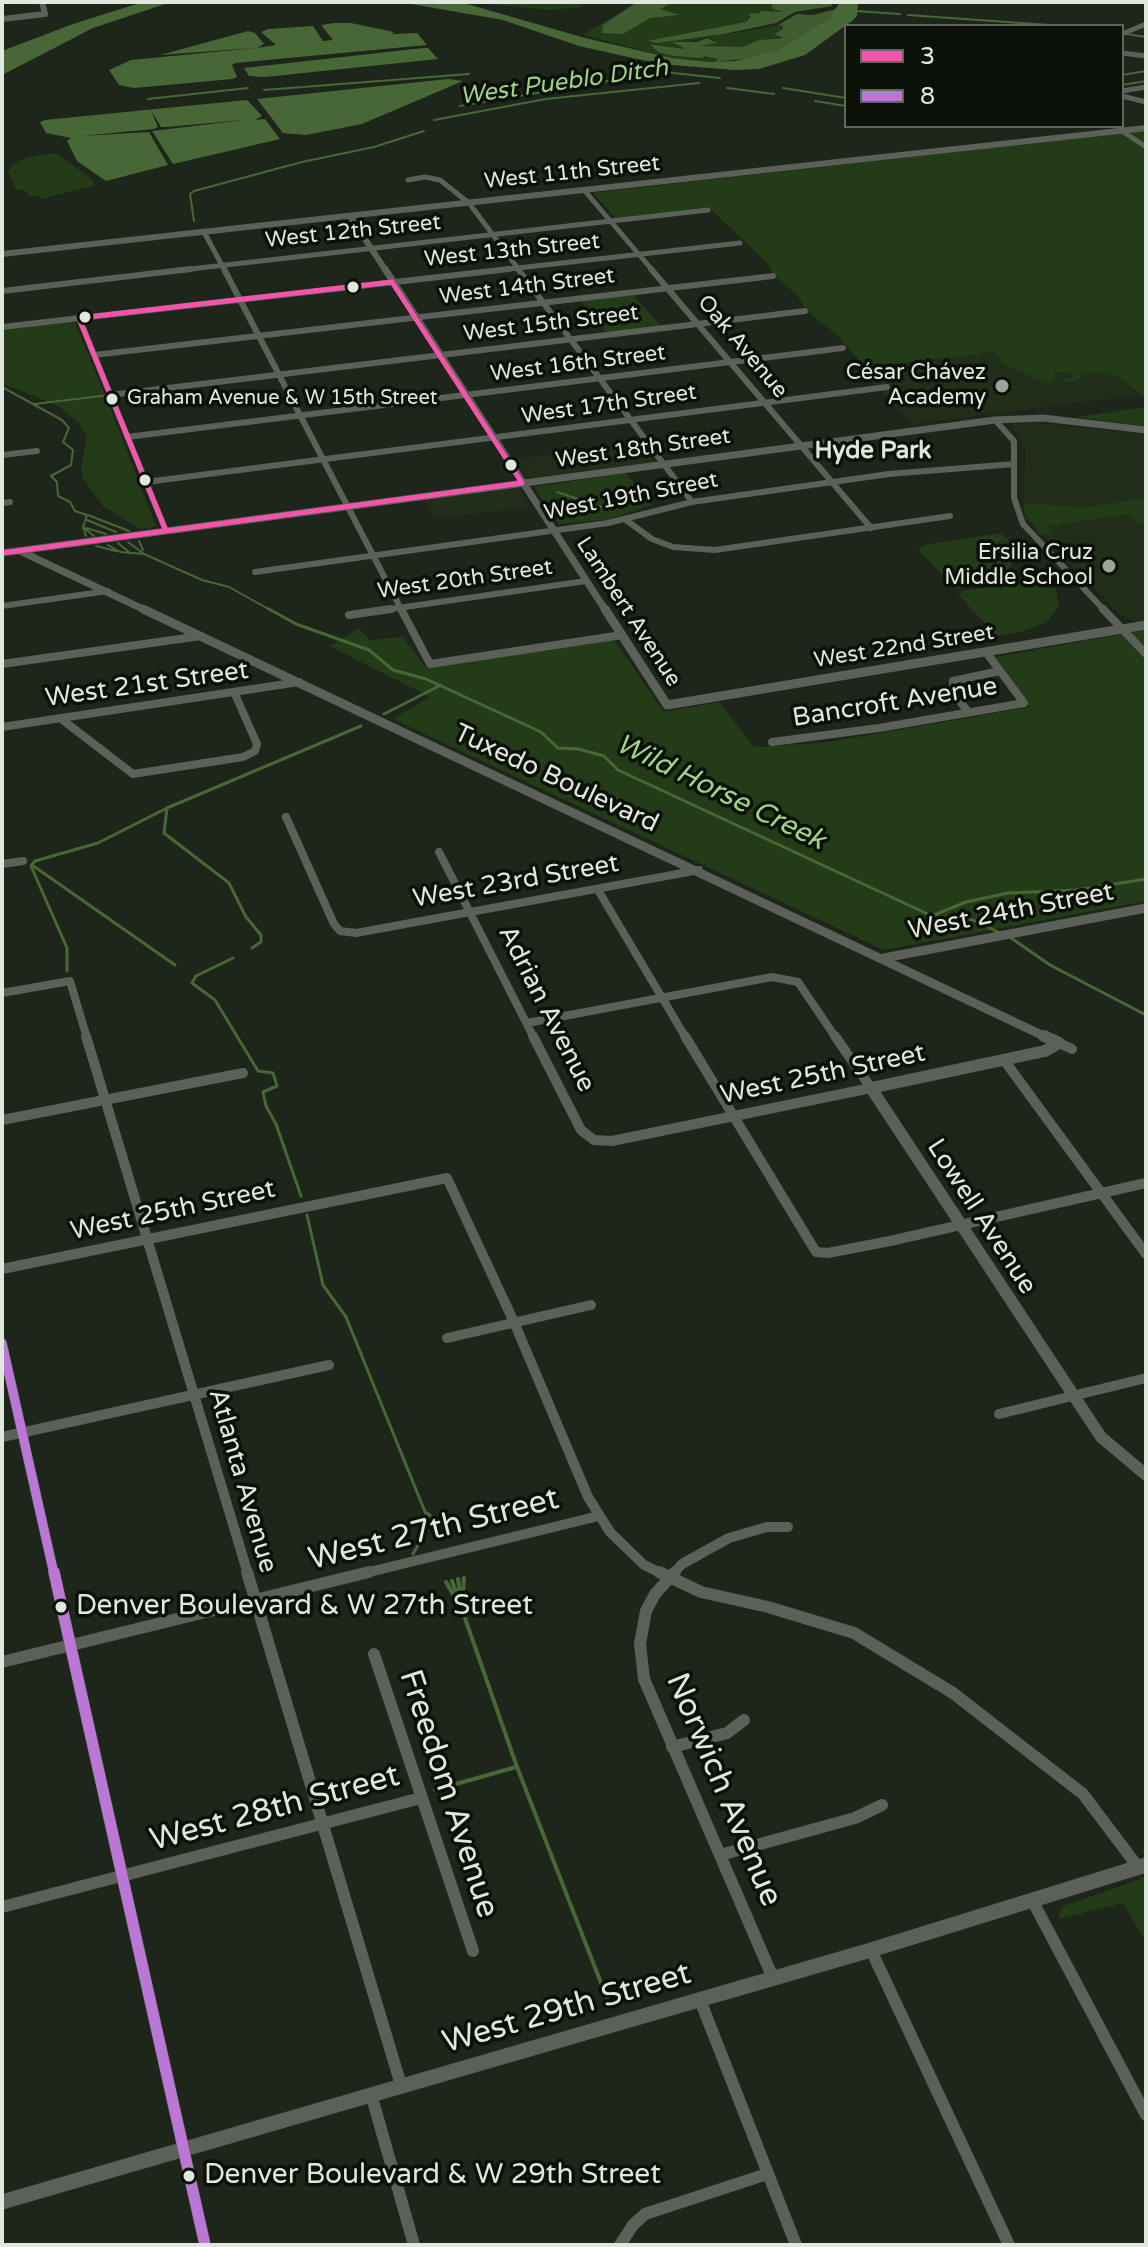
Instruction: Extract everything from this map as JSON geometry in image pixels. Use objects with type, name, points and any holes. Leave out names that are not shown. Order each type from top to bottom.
[{"type":"street","points":[[2,19],[47,12],[42,2]]},
{"type":"street","points":[[1124,34],[1146,24]]},
{"type":"street","points":[[1124,53],[1146,56]]},
{"type":"street","points":[[1124,93],[1146,87]]},
{"type":"street","points":[[1124,95],[1146,102]]},
{"type":"street","name":"West 11th Street","points":[[2,254],[1146,128]]},
{"type":"street","points":[[1122,131],[1146,147]]},
{"type":"street","points":[[408,180],[440,180],[469,203],[692,502]]},
{"type":"street","name":"Oak Avenue","points":[[584,190],[871,528]]},
{"type":"street","name":"West 12th Street","points":[[2,291],[708,210]]},
{"type":"street","name":"Lambert Avenue","points":[[350,216],[667,705]]},
{"type":"street","points":[[204,232],[430,664],[622,635]]},
{"type":"street","name":"West 13th Street","points":[[4,327],[740,243]]},
{"type":"street","name":"West 14th Street","points":[[94,355],[773,276]]},
{"type":"street","name":"West 15th Street","points":[[110,395],[805,311]]},
{"type":"street","points":[[2,318],[4,327]]},
{"type":"street","points":[[79,318],[166,531]]},
{"type":"street","name":"West 16th Street","points":[[127,437],[843,348]]},
{"type":"street","name":"West 17th Street","points":[[146,482],[887,387]]},
{"type":"street","name":"West 18th Street","points":[[2,553],[995,420],[1043,418],[1146,430]]},
{"type":"street","points":[[995,420],[1014,441],[1014,498],[1023,524],[1146,654]]},
{"type":"street","points":[[2,455],[37,451]]},
{"type":"street","name":"West 19th Street","points":[[255,572],[626,520],[662,507],[692,502],[985,464],[1014,464]]},
{"type":"street","points":[[626,520],[652,539],[693,549],[715,550],[950,516]]},
{"type":"street","points":[[48,547],[53,560],[65,571]]},
{"type":"street","name":"Tuxedo Boulevard","points":[[19,550],[1072,1049]]},
{"type":"street","name":"West 20th Street","points":[[349,615],[586,581]]},
{"type":"street","points":[[2,606],[108,591]]},
{"type":"street","name":"West 22nd Street","points":[[667,705],[1146,625]]},
{"type":"street","points":[[2,664],[201,636]]},
{"type":"street","points":[[968,712],[953,692],[953,681],[1000,671],[986,652]]},
{"type":"street","name":"Bancroft Avenue","points":[[772,742],[1024,703],[1000,671]]},
{"type":"street","name":"West 21st Street","points":[[2,727],[299,682]]},
{"type":"street","points":[[60,718],[133,774],[243,757],[255,751],[257,744],[234,692]]},
{"type":"street","name":"West 23rd Street","points":[[286,817],[334,924],[340,931],[356,933],[699,870]]},
{"type":"street","name":"Adrian Avenue","points":[[439,852],[581,1130],[594,1140]]},
{"type":"street","points":[[2,864],[23,861]]},
{"type":"street","points":[[598,890],[816,1252],[828,1253],[1146,1183]]},
{"type":"street","name":"West 24th Street","points":[[884,958],[1146,908]]},
{"type":"street","name":"Lowell Avenue","points":[[663,997],[772,977],[798,982],[1101,1437],[1146,1475]]},
{"type":"street","name":"Atlanta Avenue","points":[[2,993],[70,981],[401,2085]]},
{"type":"street","points":[[527,1023],[663,997]]},
{"type":"street","name":"West 25th Street","points":[[594,1140],[612,1141],[734,1117],[1045,1051],[1059,1043]]},
{"type":"street","points":[[1004,1060],[1146,1254]]},
{"type":"street","points":[[2,1120],[243,1073]]},
{"type":"street","name":"West 25th Street","points":[[2,1269],[447,1178],[514,1322]]},
{"type":"street","points":[[447,1338],[591,1305]]},
{"type":"street","points":[[514,1322],[588,1497],[599,1516],[644,1565],[701,1592],[768,1607],[854,1633],[953,1693],[1083,1794],[1142,1866]]},
{"type":"street","points":[[2,1343],[205,2245]]},
{"type":"street","points":[[2,1437],[329,1365]]},
{"type":"street","points":[[999,1414],[1146,1378]]},
{"type":"street","name":"West 27th Street","points":[[2,1662],[599,1516]]},
{"type":"street","name":"Norwich Avenue","points":[[773,1978],[672,1747],[640,1662],[646,1611],[668,1579],[695,1555],[729,1538],[767,1527],[788,1527]]},
{"type":"street","name":"Freedom Avenue","points":[[374,1654],[473,1951]]},
{"type":"street","points":[[672,1747],[727,1733],[744,1720]]},
{"type":"street","name":"West 28th Street","points":[[2,1907],[421,1798]]},
{"type":"street","points":[[720,1855],[855,1818],[882,1805]]},
{"type":"street","name":"West 29th Street","points":[[2,2202],[871,1950],[1142,1866]]},
{"type":"street","points":[[1032,1900],[1146,2115]]},
{"type":"street","points":[[871,1950],[1009,2245]]},
{"type":"street","points":[[700,2000],[796,2245]]},
{"type":"street","points":[[371,2094],[414,2245]]},
{"type":"street","points":[[620,2245],[633,2225],[660,2207],[767,2174]]},
{"type":"shaded area","points":[[143,2],[171,2],[93,28],[2,75],[2,51]]},
{"type":"shaded area","points":[[400,2],[460,2],[585,38],[672,58],[708,62],[735,61],[778,50],[830,17],[840,2],[858,2],[857,16],[852,21],[805,55],[759,69],[660,64],[579,46],[503,20]]},
{"type":"shaded area","points":[[468,2],[579,2],[584,7],[548,10]]},
{"type":"shaded area","points":[[636,2],[603,25],[627,31],[649,18],[680,15],[659,9],[673,2],[771,2],[783,13],[768,11],[749,15],[750,20],[746,22],[649,42],[713,36],[737,30],[724,35],[778,25],[783,29],[775,33],[785,35],[742,47],[691,47],[714,44],[714,40],[706,37],[677,45],[686,49],[648,43],[653,49],[674,56],[703,56],[719,61],[708,62],[672,58],[583,35]]},
{"type":"shaded area","points":[[637,2],[673,2],[660,9],[680,15],[650,18],[623,34],[602,33],[603,25]]},
{"type":"shaded area","points":[[771,2],[831,2],[832,6],[795,12],[776,23],[724,34],[657,43],[647,41],[746,22],[751,17],[748,14],[760,11],[784,12],[773,9]]},
{"type":"shaded area","points":[[839,8],[778,50],[759,57],[716,62],[717,59],[704,56],[674,56],[658,52],[649,44],[685,49],[673,42],[697,42],[707,38],[717,43],[701,46],[742,47],[760,40],[783,38],[774,34],[783,29],[778,25],[797,14],[813,15]]},
{"type":"shaded area","points":[[351,23],[394,32],[392,34],[417,33],[427,45],[235,63],[232,65],[237,77],[232,79],[134,88],[119,85],[109,70],[131,60],[255,48],[160,55],[248,31],[255,33],[264,44],[257,48],[276,45],[261,32],[268,29],[313,26],[323,41],[333,40],[321,25]]},
{"type":"shaded area","points":[[428,48],[438,59],[265,77],[249,76],[244,68]]},
{"type":"shaded area","points":[[448,79],[463,81],[362,124],[306,135],[283,133],[257,99]]},
{"type":"shaded area","points":[[247,100],[262,116],[255,120],[265,119],[280,139],[173,164],[152,131],[244,120],[161,127],[151,110],[158,127],[154,129],[81,136],[149,132],[168,165],[106,181],[77,161],[67,141],[71,138],[46,133],[40,122],[45,120]]},
{"type":"shaded area","points":[[1146,130],[1146,398],[1119,378],[1100,371],[1081,373],[1083,376],[1073,382],[1059,380],[1073,378],[1072,375],[1080,373],[1053,371],[1056,381],[1047,384],[1003,363],[1000,360],[1004,359],[993,352],[866,368],[835,333],[808,312],[797,295],[774,275],[769,265],[712,210],[616,219],[593,193]]},
{"type":"shaded area","points":[[56,153],[93,180],[93,186],[40,199],[16,189],[8,172],[12,165],[27,157]]},
{"type":"shaded area","points":[[633,295],[661,326],[606,333],[581,301]]},
{"type":"shaded area","points":[[72,322],[106,397],[156,526],[140,529],[103,506],[84,480],[81,470],[87,436],[79,423],[58,406],[2,383],[2,329]]},
{"type":"shaded area","name":"César Chávez Academy","points":[[999,351],[1102,366],[1139,395],[913,424],[859,369]]},
{"type":"shaded area","points":[[1146,407],[1146,426],[1076,417]]},
{"type":"shaded area","points":[[1036,423],[1146,435],[1146,498],[1087,507],[1023,503],[1026,450],[1012,424]]},
{"type":"shaded area","points":[[641,442],[655,460],[652,462],[533,478],[527,477],[515,459]]},
{"type":"shaded area","points":[[626,473],[651,505],[610,519],[559,524],[534,487]]},
{"type":"shaded area","points":[[517,487],[530,507],[435,519],[424,499]]},
{"type":"shaded area","points":[[1146,498],[1146,523],[1139,523],[1127,514],[1047,526],[1053,536],[1040,534],[1024,512],[1024,503],[1087,507]]},
{"type":"shaded area","name":"Ersilia Cruz Middle School","points":[[1146,500],[1146,622],[1139,623],[1120,615],[1024,517],[1024,505],[1090,509]]},
{"type":"shaded area","points":[[1001,533],[1012,544],[1015,560],[1002,576],[977,585],[955,589],[918,549],[923,545]]},
{"type":"shaded area","points":[[1044,579],[1056,590],[1059,607],[1045,623],[1020,632],[996,636],[959,595],[963,591]]},
{"type":"shaded area","points":[[359,628],[369,640],[403,637],[425,667],[614,640],[664,712],[719,702],[754,747],[823,743],[1030,707],[995,657],[1146,630],[1146,901],[884,950],[393,719],[430,697],[330,646]]},
{"type":"shaded area","points":[[1146,1877],[1146,1942],[1123,1903],[1059,1919],[1061,1907]]},
{"type":"waterway","points":[[856,11],[900,14]]},
{"type":"waterway","points":[[908,15],[1035,24]]},
{"type":"waterway","points":[[1126,34],[1146,37]]},
{"type":"waterway","points":[[1124,75],[1146,71]]},
{"type":"waterway","points":[[664,72],[720,78]]},
{"type":"waterway","points":[[264,90],[469,74]]},
{"type":"waterway","points":[[460,106],[644,75]]},
{"type":"waterway","name":"West Pueblo Ditch","points":[[1124,85],[1146,81]]},
{"type":"waterway","name":"West Pueblo Ditch","points":[[434,120],[546,99],[699,83]]},
{"type":"waterway","points":[[148,99],[248,88]]},
{"type":"waterway","name":"West Pueblo Ditch","points":[[727,88],[774,94]]},
{"type":"waterway","points":[[783,88],[844,98]]},
{"type":"waterway","name":"West Pueblo Ditch","points":[[815,101],[844,106]]},
{"type":"waterway","name":"West Pueblo Ditch","points":[[194,221],[190,194],[194,191],[302,162],[374,147],[424,131]]},
{"type":"waterway","name":"Wild Horse Creek","points":[[2,387],[62,420],[69,428],[63,442],[73,450],[71,465],[51,476],[57,482],[58,496],[70,502],[75,511],[87,515],[83,527]]},
{"type":"waterway","points":[[34,404],[110,395]]},
{"type":"waterway","points":[[557,492],[610,510]]},
{"type":"waterway","name":"Wild Horse Creek","points":[[88,515],[129,531]]},
{"type":"waterway","name":"Wild Horse Creek","points":[[87,520],[116,532]]},
{"type":"waterway","name":"Wild Horse Creek","points":[[83,527],[94,536]]},
{"type":"waterway","name":"Wild Horse Creek","points":[[83,527],[86,536]]},
{"type":"waterway","name":"Wild Horse Creek","points":[[86,528],[106,534]]},
{"type":"waterway","name":"Wild Horse Creek","points":[[139,541],[143,550]]},
{"type":"waterway","name":"Wild Horse Creek","points":[[128,542],[144,554]]},
{"type":"waterway","name":"Wild Horse Creek","points":[[118,543],[130,553]]},
{"type":"waterway","name":"Wild Horse Creek","points":[[108,545],[120,552],[130,553]]},
{"type":"waterway","name":"Wild Horse Creek","points":[[96,546],[116,551]]},
{"type":"waterway","name":"Wild Horse Creek","points":[[130,553],[144,554]]},
{"type":"waterway","name":"Wild Horse Creek","points":[[144,554],[202,580],[229,587],[272,611]]},
{"type":"waterway","name":"Wild Horse Creek","points":[[269,609],[296,624],[369,650],[393,670],[440,685]]},
{"type":"waterway","points":[[384,714],[440,685]]},
{"type":"waterway","name":"Wild Horse Creek","points":[[440,685],[541,732],[558,748],[578,749],[604,756],[618,770],[932,916],[973,920],[1000,933]]},
{"type":"waterway","points":[[167,808],[361,726]]},
{"type":"waterway","points":[[67,971],[67,948],[31,866],[35,861],[98,843],[167,808]]},
{"type":"waterway","points":[[167,808],[164,833],[229,883],[246,917],[261,935],[261,942],[252,948]]},
{"type":"waterway","points":[[32,865],[175,965]]},
{"type":"waterway","points":[[934,915],[966,902],[1008,893],[1077,890],[1146,879]]},
{"type":"waterway","name":"Wild Horse Creek","points":[[1011,938],[1050,965],[1146,1015]]},
{"type":"waterway","points":[[233,958],[196,976],[192,983],[215,1000],[258,1071],[273,1073],[277,1086],[263,1092],[266,1106],[276,1124],[301,1196]]},
{"type":"waterway","points":[[307,1215],[323,1285],[346,1317],[432,1529]]},
{"type":"waterway","points":[[427,1513],[443,1526]]},
{"type":"waterway","points":[[429,1516],[437,1528]]},
{"type":"waterway","points":[[413,1554],[426,1531],[427,1517]]},
{"type":"waterway","points":[[462,1606],[464,1578]]},
{"type":"waterway","points":[[458,1579],[461,1602]]},
{"type":"waterway","points":[[452,1581],[517,1767],[608,2001]]},
{"type":"waterway","points":[[446,1582],[458,1603]]},
{"type":"waterway","points":[[435,1790],[516,1767]]},
{"type":"transit line","name":"3","points":[[392,282],[522,483]]},
{"type":"transit line","name":"3","points":[[79,318],[392,282]]},
{"type":"transit line","name":"3","points":[[79,318],[166,531]]},
{"type":"transit line","name":"3","points":[[2,553],[522,483]]},
{"type":"transit line","name":"8","points":[[2,1343],[205,2245]]},
{"type":"place","name":"César Chávez Academy","points":[[1002,386]]},
{"type":"place","name":"Graham Avenue & W 15th Street","points":[[112,399]]},
{"type":"place","name":"Ersilia Cruz Middle School","points":[[1109,566]]},
{"type":"place","name":"Denver Boulevard & W 27th Street","points":[[61,1607]]},
{"type":"place","name":"Denver Boulevard & W 29th Street","points":[[189,2176]]},
{"type":"district","name":"Hyde Park","points":[[873,452]]}]
